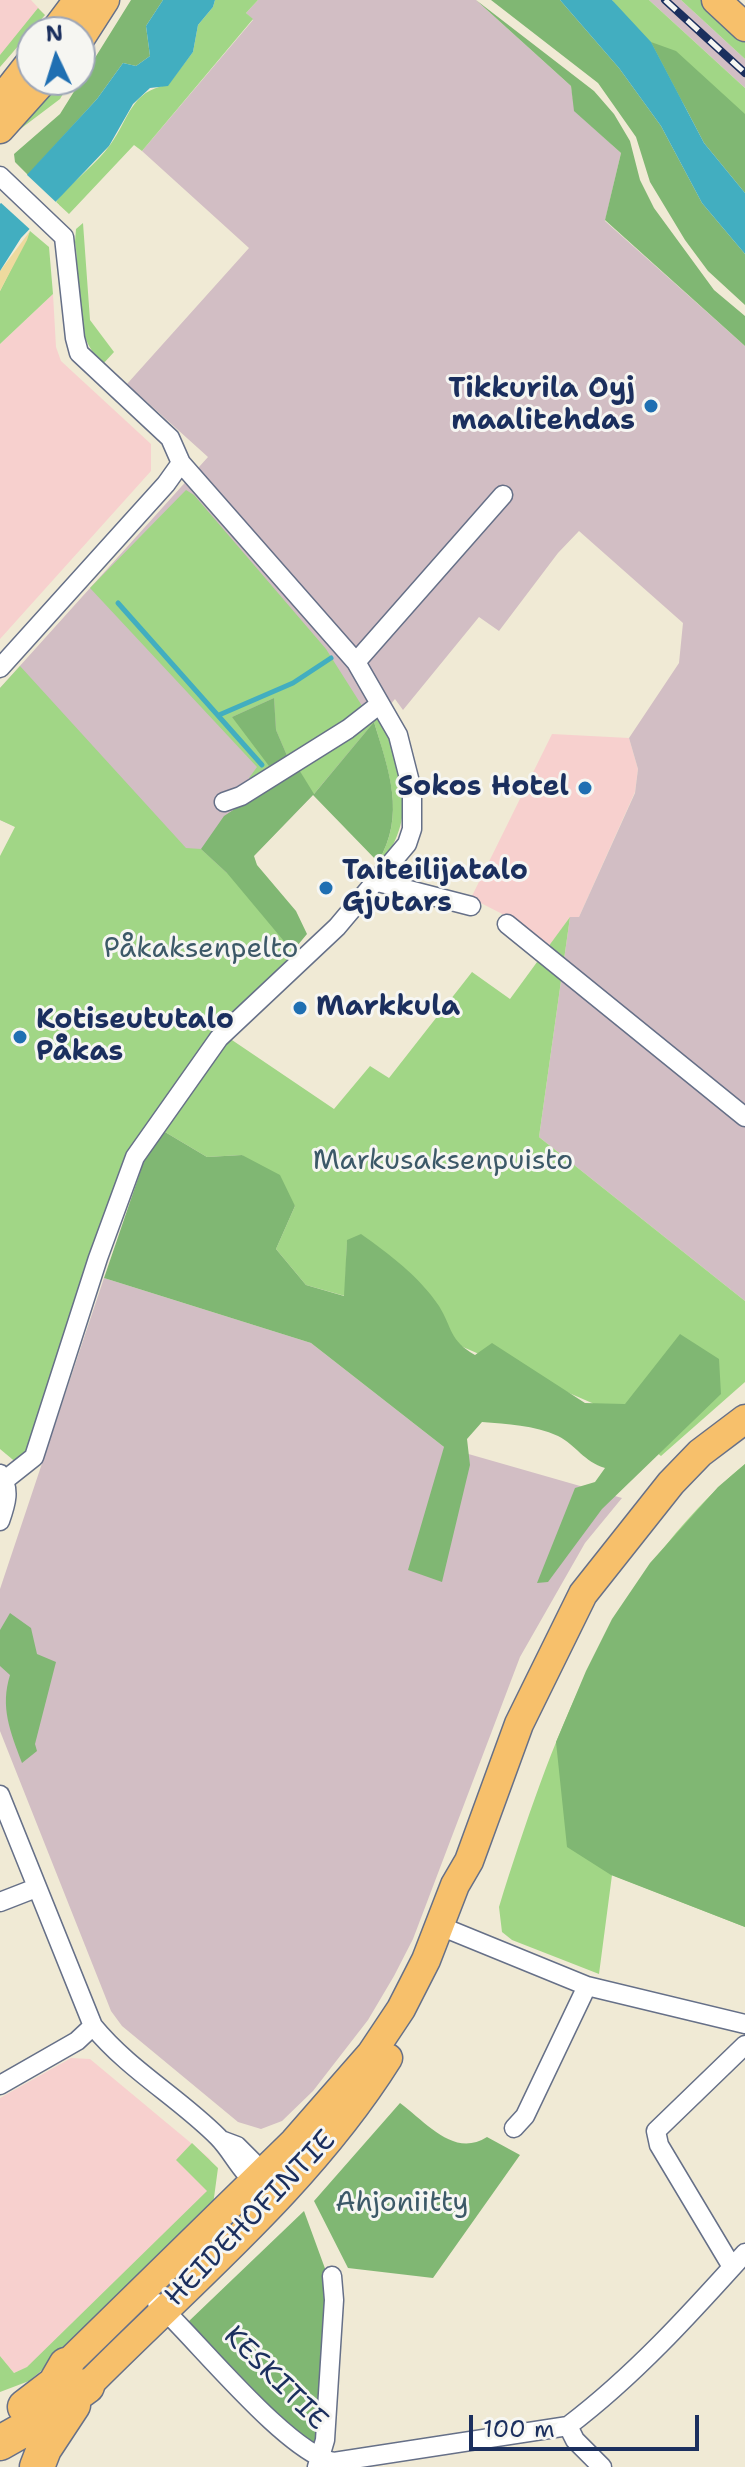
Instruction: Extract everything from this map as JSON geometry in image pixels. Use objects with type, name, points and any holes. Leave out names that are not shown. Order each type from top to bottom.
[{"type":"highway","points":[[0,2401],[77,2376]]},
{"type":"highway","points":[[0,2423],[55,2384],[77,2376]]},
{"type":"highway","points":[[0,2443],[39,2421],[77,2376]]},
{"type":"highway","points":[[37,2467],[77,2376]]},
{"type":"main road","points":[[716,0],[745,27]]},
{"type":"main road","points":[[739,0],[745,5]]},
{"type":"main road","points":[[0,101],[16,80]]},
{"type":"main road","points":[[0,129],[30,96]]},
{"type":"main road","name":"HEIDEHOFINTIE","points":[[77,2376],[265,2183],[313,2162],[367,2091],[421,2004],[447,1929],[455,1885],[469,1861],[519,1724],[583,1594],[671,1483],[743,1417]]},
{"type":"street","points":[[0,1521],[7,1502],[2,1477],[34,1457],[98,1258],[135,1157],[219,1038],[337,927],[378,882],[407,844],[413,809],[398,735],[356,662],[181,463],[170,438],[79,353],[67,245],[53,226],[1,177]]},
{"type":"street","points":[[0,668],[166,484],[181,463]]},
{"type":"street","points":[[356,662],[503,495]]},
{"type":"street","points":[[224,802],[241,796],[348,729],[380,704]]},
{"type":"street","points":[[378,882],[471,906]]},
{"type":"street","points":[[507,924],[745,1117]]},
{"type":"street","points":[[0,1795],[93,2026],[112,2050],[221,2140],[237,2146],[265,2183]]},
{"type":"street","points":[[0,1902],[36,1888]]},
{"type":"street","points":[[447,1929],[587,1986],[745,2024]]},
{"type":"street","points":[[514,2128],[525,2116],[587,1986]]},
{"type":"street","points":[[0,2085],[71,2045],[93,2026]]},
{"type":"street","points":[[732,2267],[656,2137],[660,2124],[745,2045]]},
{"type":"street","points":[[602,2467],[575,2440],[568,2426],[653,2351],[745,2253]]},
{"type":"street","points":[[319,2463],[325,2440],[334,2300],[332,2276]]},
{"type":"street","name":"KESKITIE","points":[[154,2299],[292,2441],[319,2463],[422,2459],[568,2426]]},
{"type":"shaded area","points":[[0,0],[31,0],[45,15],[16,16],[16,49],[0,67]]},
{"type":"shaded area","points":[[258,0],[476,0],[571,86],[575,111],[621,153],[605,221],[745,346],[745,1301],[539,1137],[570,917],[579,917],[635,793],[638,769],[629,738],[679,663],[683,623],[579,531],[558,553],[499,631],[479,617],[403,710],[395,699],[313,795],[240,870],[163,888],[0,820],[0,688],[208,457],[127,384],[249,248],[142,151],[253,20],[246,13]]},
{"type":"shaded area","points":[[649,0],[681,0],[745,59],[745,88]]},
{"type":"shaded area","points":[[53,294],[56,347],[61,361],[151,444],[151,471],[0,639],[0,344]]},
{"type":"shaded area","points":[[552,734],[629,738],[638,769],[635,792],[579,917],[570,917],[550,945],[514,920],[471,898]]},
{"type":"shaded area","points":[[104,1278],[311,1343],[444,1447],[622,1498],[585,1543],[520,1657],[413,1939],[394,1976],[368,2020],[313,2091],[282,2121],[261,2129],[238,2122],[122,2026],[111,2011],[0,1731],[0,1589]]},
{"type":"shaded area","points":[[71,2058],[90,2059],[209,2158],[215,2168],[212,2191],[32,2365],[14,2373],[0,2356],[0,2098]]},
{"type":"green space","points":[[131,0],[163,0],[146,26],[150,56],[136,66],[123,63],[97,99],[28,175],[15,162],[14,154],[60,114],[71,96],[96,96],[96,56]]},
{"type":"green space","points":[[215,0],[258,0],[246,13],[253,19],[142,151],[134,145],[69,214],[56,202],[105,152],[138,100],[155,88],[168,85],[193,52],[198,25]]},
{"type":"green space","points":[[476,0],[594,91],[614,114],[630,141],[640,180],[654,208],[714,290],[745,316],[745,346],[605,220],[621,153],[574,111],[571,86]]},
{"type":"green space","points":[[491,0],[560,0],[619,68],[661,126],[702,203],[745,254],[745,305],[708,271],[685,240],[650,182],[636,137],[598,83]]},
{"type":"green space","points":[[612,0],[649,0],[745,88],[745,193]]},
{"type":"green space","points":[[681,0],[703,0],[745,39],[745,59]]},
{"type":"green space","points":[[38,8],[45,15],[44,16],[32,16]]},
{"type":"green space","points":[[16,35],[16,49],[0,67],[0,55]]},
{"type":"green space","points":[[651,42],[676,51],[745,114],[745,193],[704,143]]},
{"type":"green space","points":[[41,96],[62,96],[60,99],[15,133]]},
{"type":"green space","points":[[83,223],[90,320],[114,352],[103,364],[92,351],[81,323],[75,242],[76,229]]},
{"type":"green space","points":[[30,231],[49,247],[53,294],[0,344],[0,291]]},
{"type":"green space","points":[[186,490],[194,495],[326,649],[364,709],[258,778],[249,778],[257,767],[90,588]],"holes":[[[274,698],[276,730],[288,758],[232,717]]]},
{"type":"green space","name":"Påkaksenpelto","points":[[20,666],[186,848],[201,849],[227,873],[240,870],[302,952],[148,1131],[30,1454],[18,1464],[0,1449],[0,856],[15,827],[0,820],[0,688]]},
{"type":"green space","points":[[274,698],[276,730],[288,758],[269,766],[232,717]]},
{"type":"green space","points":[[380,715],[403,791],[400,827],[381,865],[378,862],[386,845],[393,810],[389,776],[374,722],[313,795],[298,768]]},
{"type":"green space","points":[[374,722],[389,775],[393,810],[391,827],[378,862],[313,795],[254,856],[257,865],[296,911],[307,934],[297,946],[288,946],[227,873],[201,849],[224,816],[298,768],[314,794]]},
{"type":"green space","name":"Markusaksenpuisto","points":[[570,917],[539,1137],[745,1301],[745,1382],[661,1456],[592,1403],[456,1344],[438,1306],[347,1241],[345,1296],[306,1285],[276,1249],[295,1206],[242,1155],[207,1157],[165,1132],[229,1038],[334,1109],[370,1066],[389,1078],[472,972],[510,999]]},
{"type":"green space","points":[[165,1132],[207,1157],[242,1155],[280,1175],[295,1206],[276,1249],[306,1285],[344,1296],[347,1240],[361,1234],[413,1275],[439,1306],[456,1339],[475,1355],[492,1343],[585,1403],[625,1404],[680,1334],[719,1359],[721,1394],[602,1509],[548,1582],[537,1583],[575,1488],[595,1482],[605,1468],[591,1462],[549,1432],[482,1422],[467,1439],[470,1465],[442,1582],[408,1570],[444,1447],[311,1343],[104,1278],[145,1158]]},
{"type":"green space","points":[[745,1464],[745,1927],[612,1875],[599,1974],[512,1940],[502,1932],[499,1907],[540,1784],[590,1666],[656,1558],[697,1509]]},
{"type":"green space","points":[[745,1464],[745,1927],[611,1875],[567,1847],[556,1742],[612,1619],[650,1563],[718,1487]]},
{"type":"green space","points":[[10,1613],[31,1628],[37,1654],[56,1662],[35,1744],[37,1751],[22,1763],[6,1708],[10,1675],[0,1666],[0,1630]]},
{"type":"green space","name":"Ahjoniitty","points":[[400,2103],[452,2141],[475,2142],[487,2137],[520,2155],[433,2278],[348,2268],[314,2201]]},
{"type":"green space","points":[[192,2143],[218,2168],[213,2205],[66,2350],[29,2381],[0,2392],[0,2356],[14,2373],[27,2367],[207,2191],[176,2160]]},
{"type":"green space","points":[[304,2211],[327,2274],[318,2438],[312,2444],[306,2443],[188,2322]]},
{"type":"sand","points":[[30,231],[27,240],[0,291],[0,271]]},
{"type":"water","points":[[163,0],[215,0],[198,25],[193,52],[168,86],[150,88],[133,104],[109,146],[21,238],[0,271],[0,204],[97,99],[123,63],[136,66],[150,56],[146,26]]},
{"type":"water","points":[[560,0],[612,0],[651,42],[704,143],[745,193],[745,254],[702,203],[661,126],[619,68]]},
{"type":"pier","points":[[25,173],[59,205],[34,233],[0,202]]},
{"type":"waterway","points":[[118,603],[262,765]]},
{"type":"waterway","points":[[219,715],[293,683],[331,658]]},
{"type":"railway","points":[[665,0],[745,73]]},
{"type":"place","name":"Tikkurila Oyj maalitehdas","points":[[651,406]]},
{"type":"place","name":"Sokos Hotel","points":[[585,788]]},
{"type":"place","name":"Taiteilijatalo Gjutars","points":[[326,888]]},
{"type":"place","name":"Markkula","points":[[300,1008]]},
{"type":"place","name":"Kotiseututalo Påkas","points":[[20,1037]]}]
